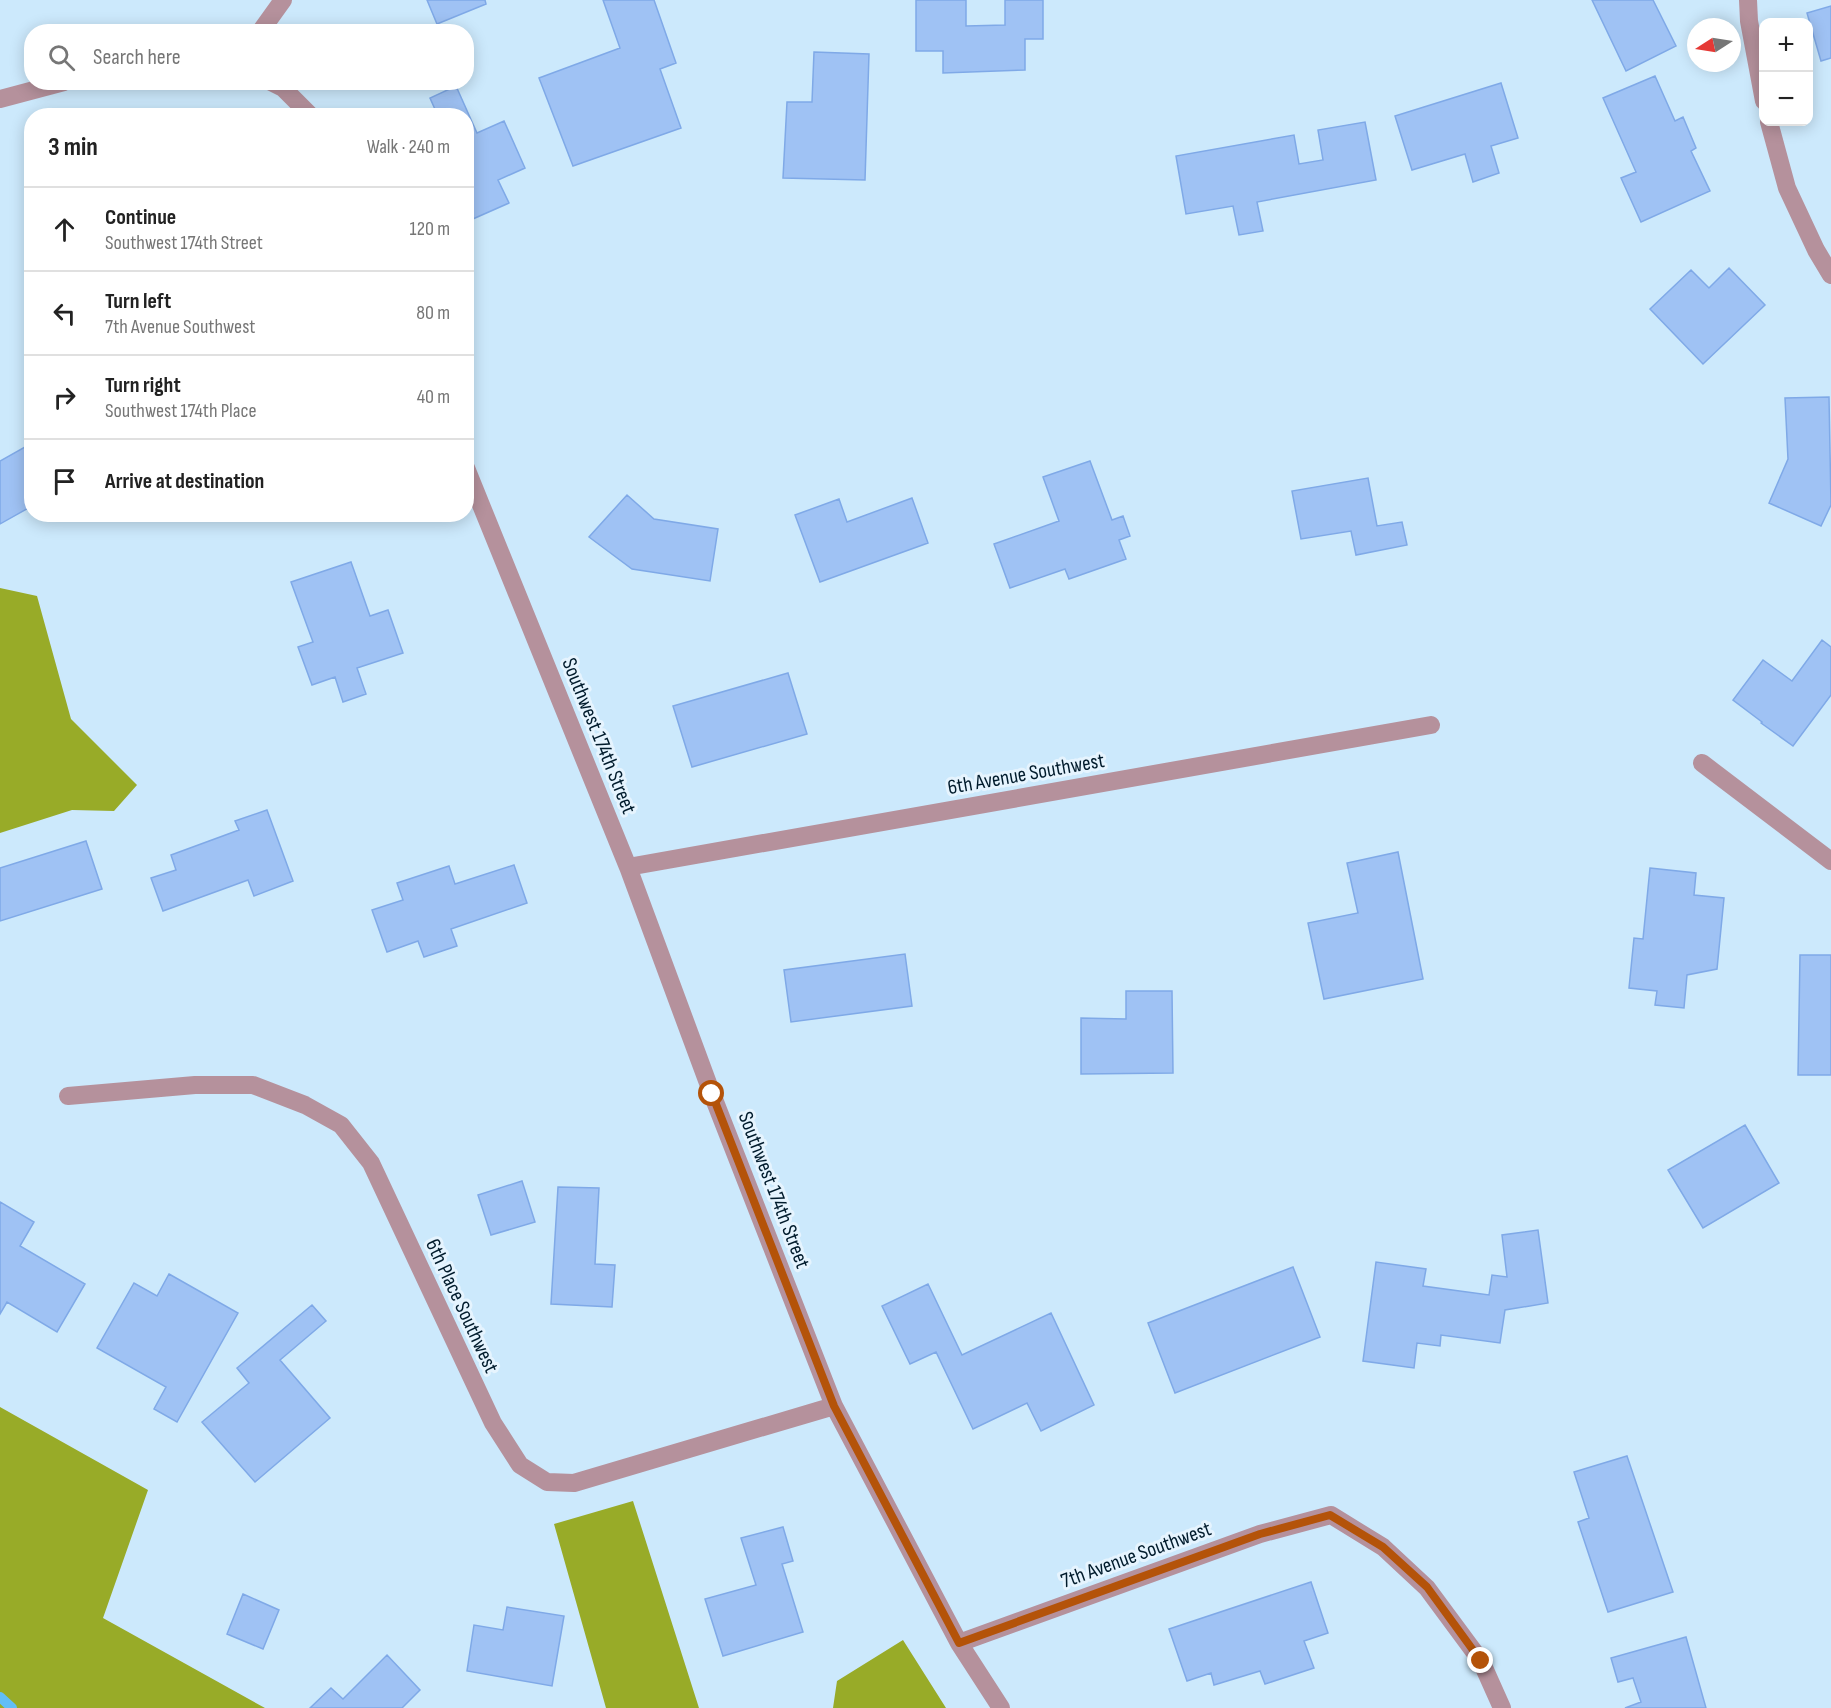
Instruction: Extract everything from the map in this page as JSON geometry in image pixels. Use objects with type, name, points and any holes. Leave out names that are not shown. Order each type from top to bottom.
[{"type":"street","points":[[266,24],[283,0]]},
{"type":"street","points":[[1749,0],[1749,21],[1759,74]]},
{"type":"street","points":[[0,99],[34,90]]},
{"type":"street","points":[[284,90],[303,108]]},
{"type":"street","points":[[1770,126],[1787,188],[1816,250],[1831,275]]},
{"type":"street","name":"Southwest 174th Street","points":[[474,488],[628,867],[712,1094],[834,1406],[959,1643],[1001,1708]]},
{"type":"street","name":"6th Avenue Southwest","points":[[628,867],[1431,724]]},
{"type":"street","points":[[1702,764],[1831,861]]},
{"type":"street","name":"6th Place Southwest","points":[[68,1096],[195,1085],[253,1085],[305,1105],[341,1125],[371,1163],[493,1423],[520,1466],[547,1482],[574,1484],[834,1406]]},
{"type":"street","name":"7th Avenue Southwest","points":[[959,1643],[1260,1534],[1330,1515],[1383,1547],[1427,1587],[1481,1661],[1502,1708]]},
{"type":"green space","points":[[0,588],[37,596],[71,719],[137,785],[114,811],[72,810],[0,833]]},
{"type":"green space","points":[[0,1407],[148,1490],[103,1618],[265,1708],[0,1708]]},
{"type":"green space","points":[[633,1501],[699,1708],[606,1708],[554,1524]]},
{"type":"green space","points":[[903,1640],[946,1708],[833,1708],[837,1681]]},
{"type":"building","points":[[427,0],[485,0],[486,4],[437,24]]},
{"type":"building","points":[[603,0],[654,0],[676,63],[660,69],[681,128],[573,166],[539,78],[620,48]]},
{"type":"building","points":[[916,0],[966,0],[966,26],[1005,25],[1005,0],[1043,0],[1043,39],[1025,39],[1025,70],[943,73],[943,51],[916,51]]},
{"type":"building","points":[[1592,0],[1653,0],[1676,46],[1626,71]]},
{"type":"building","points":[[1831,6],[1831,58],[1821,61],[1813,34],[1813,18],[1808,18],[1807,13]]},
{"type":"building","points":[[814,52],[869,54],[865,180],[783,178],[787,102],[812,102]]},
{"type":"building","points":[[1655,76],[1675,121],[1683,117],[1696,148],[1691,151],[1710,191],[1641,222],[1621,178],[1636,172],[1603,98]]},
{"type":"building","points":[[1501,83],[1518,138],[1491,146],[1499,173],[1473,182],[1465,154],[1412,170],[1395,116]]},
{"type":"building","points":[[447,90],[458,90],[466,108],[434,108],[430,98]]},
{"type":"building","points":[[504,121],[525,168],[498,180],[509,203],[474,218],[474,126],[477,133]]},
{"type":"building","points":[[1365,122],[1376,180],[1257,202],[1263,231],[1239,235],[1233,206],[1186,214],[1176,156],[1294,135],[1299,164],[1323,160],[1318,130]]},
{"type":"building","points":[[1729,268],[1765,305],[1703,364],[1650,309],[1691,270],[1709,288]]},
{"type":"building","points":[[1829,397],[1831,505],[1821,526],[1769,503],[1788,459],[1785,398]]},
{"type":"building","points":[[24,448],[24,510],[0,524],[0,461]]},
{"type":"building","points":[[1090,461],[1112,520],[1123,516],[1130,536],[1119,540],[1126,559],[1069,579],[1065,569],[1010,588],[994,544],[1059,521],[1043,477]]},
{"type":"building","points":[[1368,478],[1377,526],[1402,522],[1407,545],[1356,555],[1351,531],[1301,539],[1292,491]]},
{"type":"building","points":[[627,495],[654,519],[718,529],[710,581],[632,569],[589,537]]},
{"type":"building","points":[[912,498],[928,543],[820,582],[795,515],[839,499],[847,522]]},
{"type":"building","points":[[351,562],[370,616],[388,610],[403,653],[357,668],[366,694],[343,702],[335,677],[312,685],[298,647],[313,642],[291,582]]},
{"type":"building","points":[[1822,640],[1831,647],[1831,695],[1793,746],[1733,700],[1763,660],[1792,681]]},
{"type":"building","points":[[788,673],[807,734],[692,767],[673,706]]},
{"type":"building","points":[[267,810],[293,881],[254,896],[248,880],[163,911],[151,878],[176,870],[171,855],[239,830],[235,821]]},
{"type":"building","points":[[86,841],[102,889],[0,921],[0,868]]},
{"type":"building","points":[[1398,852],[1423,979],[1324,999],[1308,923],[1358,913],[1347,863]]},
{"type":"building","points":[[514,865],[527,903],[451,929],[457,946],[424,957],[418,941],[387,952],[372,910],[403,900],[397,883],[449,866],[455,884]]},
{"type":"building","points":[[1650,868],[1696,873],[1694,895],[1724,898],[1717,969],[1687,975],[1684,1008],[1655,1005],[1657,991],[1629,988],[1634,938],[1643,939]]},
{"type":"building","points":[[905,954],[912,1006],[791,1022],[784,970]]},
{"type":"building","points":[[1800,955],[1831,955],[1831,1075],[1798,1075]]},
{"type":"building","points":[[1126,991],[1172,991],[1173,1073],[1081,1074],[1081,1018],[1126,1019]]},
{"type":"building","points":[[1745,1125],[1779,1183],[1703,1228],[1668,1170]]},
{"type":"building","points":[[522,1181],[535,1222],[491,1235],[478,1195]]},
{"type":"building","points":[[558,1187],[599,1188],[595,1264],[615,1265],[612,1307],[551,1304]]},
{"type":"building","points":[[0,1202],[34,1222],[20,1246],[85,1284],[57,1332],[7,1302],[0,1314]]},
{"type":"building","points":[[1538,1230],[1548,1303],[1505,1310],[1500,1343],[1441,1335],[1440,1346],[1417,1343],[1414,1368],[1363,1361],[1376,1262],[1426,1269],[1423,1286],[1489,1295],[1492,1275],[1507,1277],[1502,1235]]},
{"type":"building","points":[[1293,1267],[1320,1337],[1175,1393],[1148,1323]]},
{"type":"building","points":[[169,1274],[238,1313],[177,1422],[154,1409],[166,1387],[97,1348],[134,1283],[157,1296]]},
{"type":"building","points":[[928,1284],[962,1355],[1051,1313],[1094,1405],[1041,1431],[1027,1403],[973,1429],[936,1352],[910,1364],[882,1306]]},
{"type":"building","points":[[312,1305],[326,1321],[280,1360],[330,1418],[255,1482],[202,1422],[249,1383],[237,1368]]},
{"type":"building","points":[[1627,1456],[1673,1592],[1608,1612],[1578,1522],[1589,1518],[1574,1472]]},
{"type":"building","points":[[783,1527],[793,1561],[782,1564],[803,1632],[723,1656],[705,1599],[756,1585],[741,1538]]},
{"type":"building","points":[[1311,1582],[1328,1633],[1304,1641],[1314,1668],[1265,1684],[1260,1671],[1214,1685],[1211,1673],[1187,1681],[1169,1629]]},
{"type":"building","points":[[243,1594],[279,1610],[263,1649],[227,1634]]},
{"type":"building","points":[[507,1607],[564,1616],[552,1686],[467,1671],[474,1625],[503,1630]]},
{"type":"building","points":[[1686,1637],[1706,1708],[1625,1708],[1641,1702],[1633,1678],[1618,1682],[1611,1658]]},
{"type":"building","points":[[387,1655],[420,1690],[402,1708],[310,1708],[331,1688],[343,1699]]},
{"type":"waterway","points":[[0,1697],[12,1708]]},
{"type":"route","points":[[712,1094],[834,1406],[959,1643],[1260,1534],[1330,1515],[1383,1547],[1427,1587],[1481,1661]]}]
